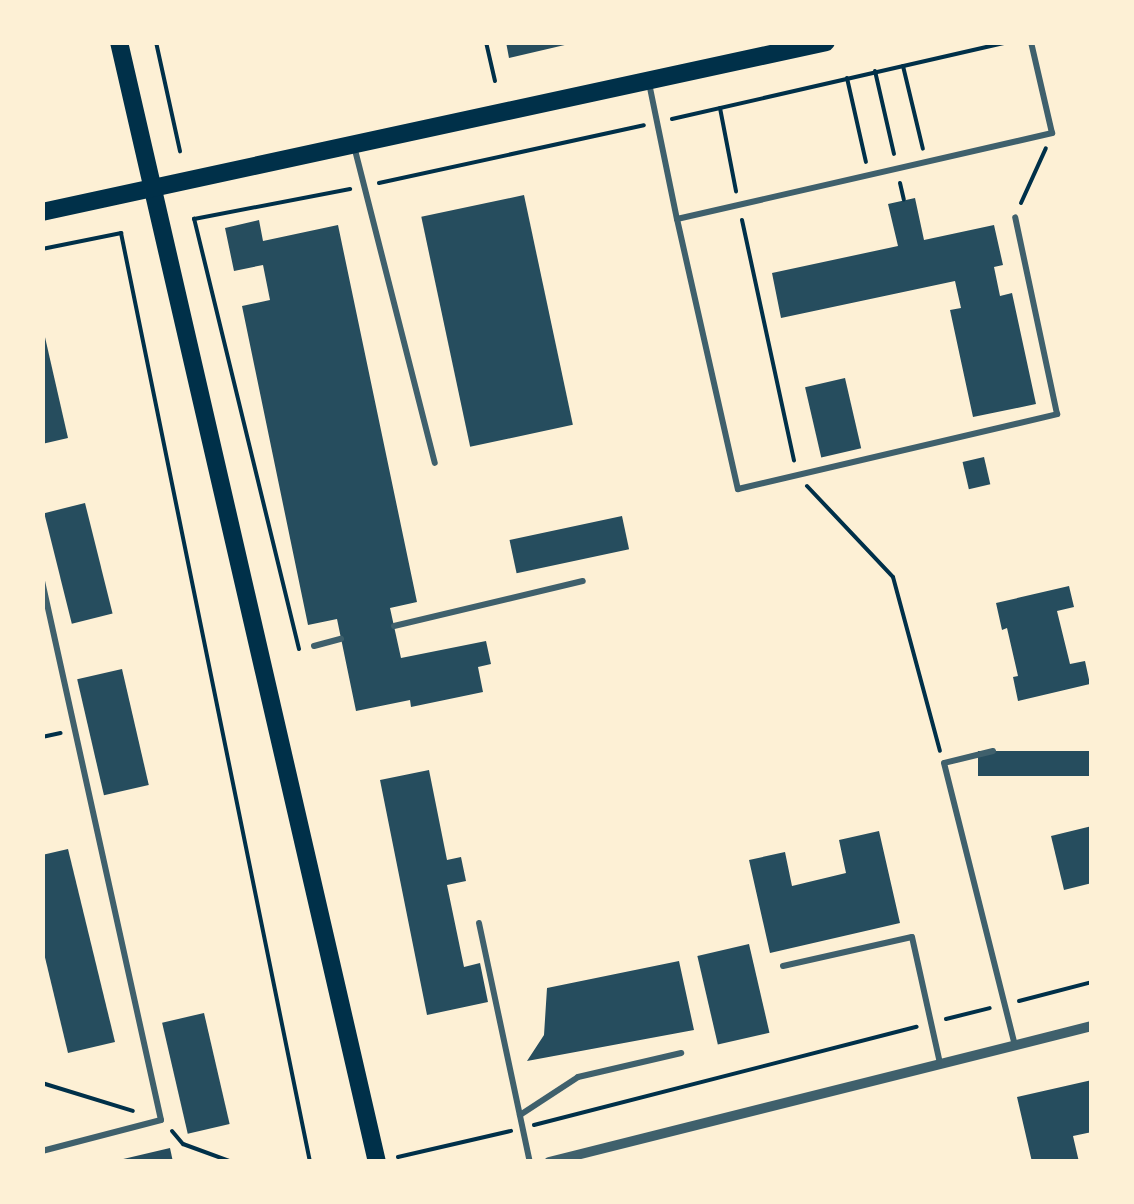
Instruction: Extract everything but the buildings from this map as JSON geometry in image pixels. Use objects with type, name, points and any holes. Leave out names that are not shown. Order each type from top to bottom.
[{"type":"main road","points":[[119,42],[383,1160]]},
{"type":"main road","points":[[42,212],[648,83],[779,48],[826,42]]},
{"type":"street","points":[[549,1162],[1092,1026]]},
{"type":"lane","points":[[677,219],[1052,134],[1031,42]]},
{"type":"lane","points":[[648,83],[738,490],[1057,414],[1015,216]]},
{"type":"lane","points":[[354,146],[435,463]]},
{"type":"lane","points":[[394,626],[583,581]]},
{"type":"lane","points":[[42,582],[161,1120],[42,1151]]},
{"type":"lane","points":[[314,646],[341,639]]},
{"type":"lane","points":[[993,751],[944,763],[1015,1045]]},
{"type":"lane","points":[[479,923],[530,1162]]},
{"type":"lane","points":[[783,966],[912,937],[940,1063]]},
{"type":"lane","points":[[520,1115],[578,1078],[681,1052]]},
{"type":"path","points":[[156,42],[180,151]]},
{"type":"path","points":[[486,42],[495,81]]},
{"type":"path","points":[[299,650],[194,219],[364,186],[1009,42]]},
{"type":"path","points":[[903,65],[926,163]]},
{"type":"path","points":[[875,71],[904,200]]},
{"type":"path","points":[[847,78],[869,176]]},
{"type":"path","points":[[720,108],[797,476],[893,577],[944,763]]},
{"type":"path","points":[[1015,216],[1052,134]]},
{"type":"path","points":[[42,249],[121,232],[310,1162]]},
{"type":"path","points":[[383,1160],[523,1128],[1092,982]]},
{"type":"path","points":[[42,1083],[161,1120],[183,1144],[232,1162]]}]
